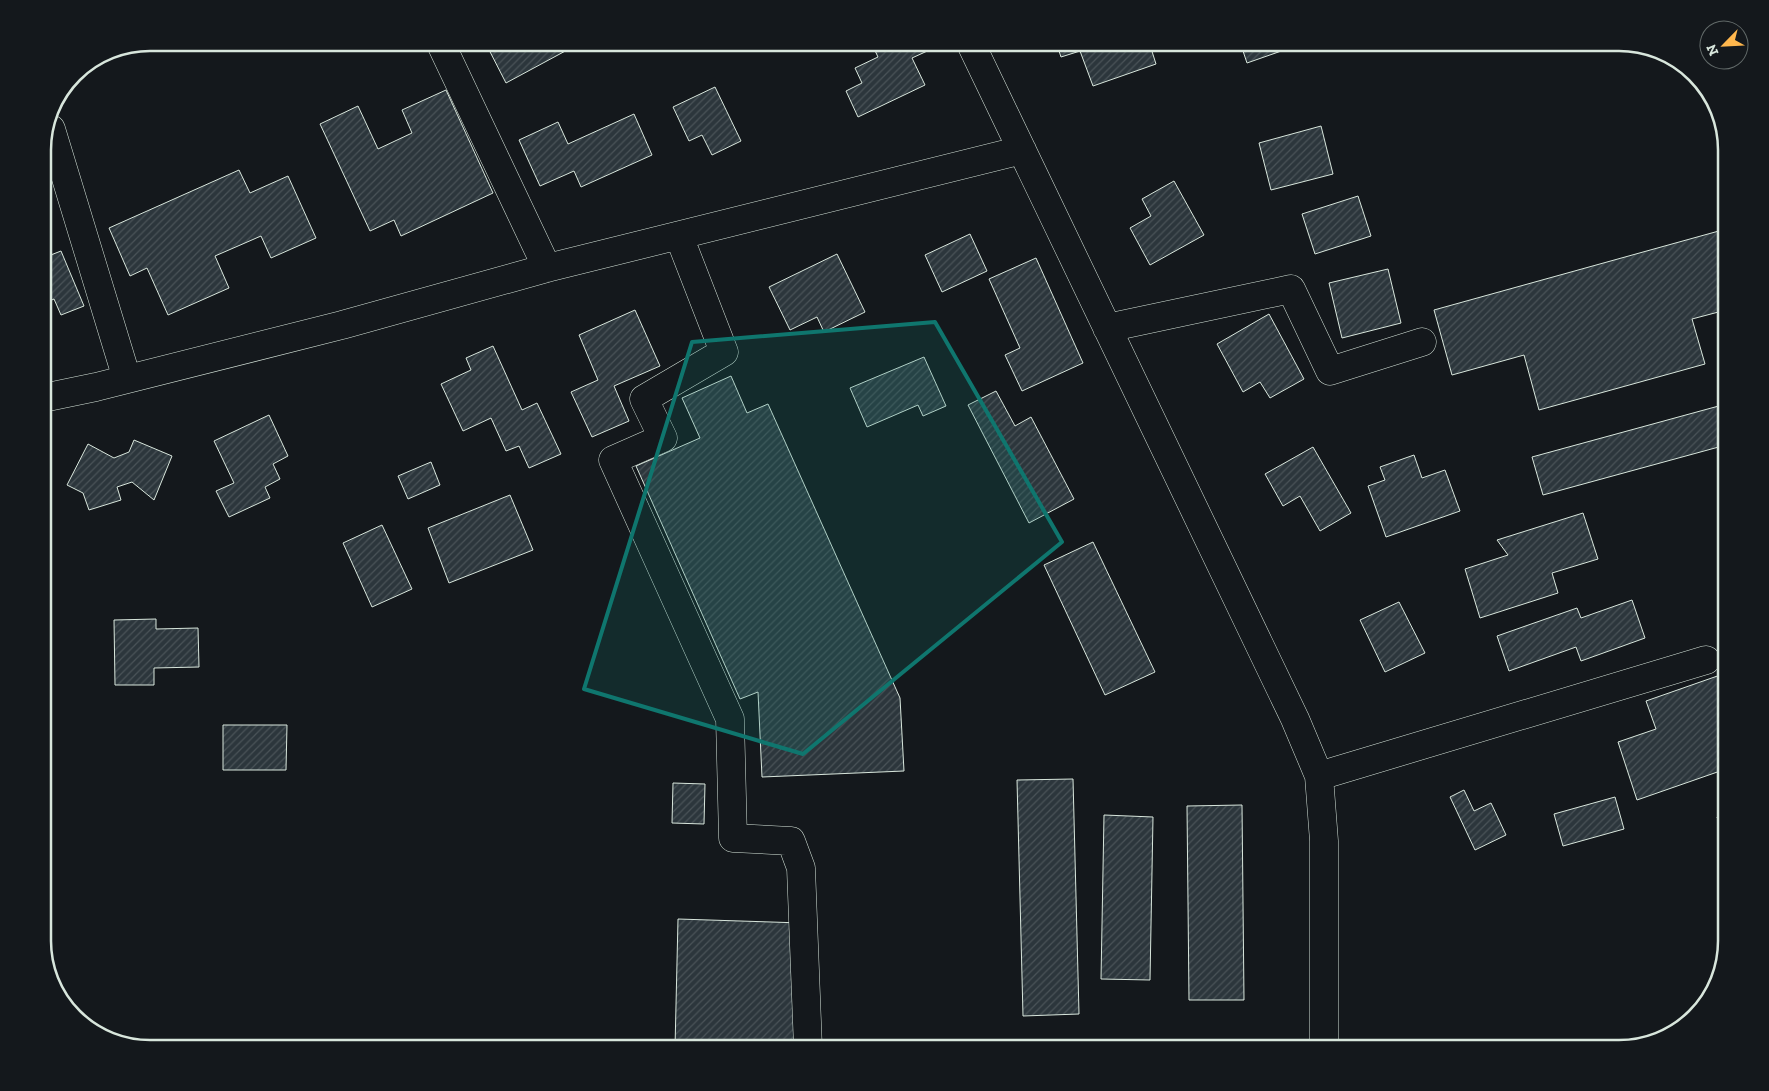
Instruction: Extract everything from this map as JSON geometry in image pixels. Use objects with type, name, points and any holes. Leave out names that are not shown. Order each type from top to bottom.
[{"type":"street","points":[[444,51],[546,268]]},
{"type":"street","points":[[974,51],[1291,710],[1319,776],[1324,841],[1324,1040]]},
{"type":"street","points":[[53,134],[127,379]]},
{"type":"street","points":[[51,396],[342,325],[546,268],[1022,150]]},
{"type":"street","points":[[679,236],[724,352],[644,398],[664,438],[613,460],[730,719],[732,838],[791,841],[802,868],[808,1040]]},
{"type":"street","points":[[1107,328],[1291,289],[1330,371],[1422,342]]},
{"type":"street","points":[[1319,776],[1706,660]]},
{"type":"highlighted area","points":[[935,322],[1062,542],[803,754],[584,689],[692,342]]},
{"type":"building","points":[[490,51],[565,51],[506,83]]},
{"type":"building","points":[[875,51],[927,51],[912,58],[925,85],[858,117],[846,91],[862,83],[855,68],[878,57]]},
{"type":"building","points":[[1059,51],[1080,51],[1061,57]]},
{"type":"building","points":[[1080,51],[1152,51],[1156,64],[1093,86]]},
{"type":"building","points":[[1243,51],[1281,51],[1247,63]]},
{"type":"building","points":[[715,87],[741,141],[712,155],[702,135],[689,141],[673,107]]},
{"type":"building","points":[[446,90],[493,193],[401,236],[394,220],[370,231],[320,124],[358,106],[378,149],[412,133],[402,110]]},
{"type":"building","points":[[634,114],[652,155],[581,187],[574,171],[540,186],[519,140],[558,122],[568,144]]},
{"type":"building","points":[[1321,126],[1333,174],[1271,190],[1259,143]]},
{"type":"building","points":[[239,170],[250,193],[288,176],[316,238],[271,258],[261,236],[215,256],[229,288],[168,315],[147,268],[130,276],[109,228]]},
{"type":"building","points":[[1174,181],[1204,235],[1150,265],[1130,228],[1151,216],[1142,199]]},
{"type":"building","points":[[1358,196],[1371,236],[1315,254],[1302,214]]},
{"type":"building","points":[[1718,231],[1718,312],[1692,319],[1705,364],[1539,410],[1524,355],[1452,375],[1434,310]]},
{"type":"building","points":[[970,234],[987,271],[942,292],[925,255]]},
{"type":"building","points":[[61,251],[84,306],[61,315],[54,299],[51,300],[51,255]]},
{"type":"building","points":[[837,254],[865,312],[824,332],[817,317],[790,330],[769,287]]},
{"type":"building","points":[[1036,258],[1083,363],[1022,391],[1005,355],[1020,348],[989,279]]},
{"type":"building","points":[[1388,269],[1401,323],[1342,338],[1329,283]]},
{"type":"building","points":[[635,310],[660,366],[614,386],[629,421],[592,437],[571,392],[598,380],[579,335]]},
{"type":"building","points":[[1269,314],[1304,379],[1270,398],[1260,382],[1243,392],[1217,344]]},
{"type":"building","points":[[493,346],[522,410],[537,403],[561,454],[529,468],[519,446],[506,451],[491,418],[463,431],[441,384],[471,370],[466,358]]},
{"type":"building","points":[[924,357],[946,406],[923,416],[918,405],[867,427],[850,388]]},
{"type":"building","points":[[731,376],[747,413],[768,404],[900,698],[904,771],[762,777],[758,692],[740,699],[636,466],[700,438],[682,398]]},
{"type":"building","points":[[996,391],[1015,426],[1031,417],[1074,499],[1029,523],[968,405]]},
{"type":"building","points":[[1718,406],[1718,447],[1543,495],[1532,457]]},
{"type":"building","points":[[269,415],[288,456],[273,464],[280,479],[265,487],[270,498],[229,517],[216,491],[234,483],[214,441]]},
{"type":"building","points":[[134,440],[172,456],[154,500],[132,482],[117,487],[121,500],[89,510],[83,493],[67,485],[88,444],[114,458],[129,452]]},
{"type":"building","points":[[1313,447],[1351,513],[1320,531],[1300,496],[1283,506],[1265,474]]},
{"type":"building","points":[[1414,455],[1422,478],[1445,470],[1460,511],[1386,537],[1368,486],[1385,480],[1380,467]]},
{"type":"building","points":[[431,462],[440,485],[408,499],[398,476]]},
{"type":"building","points":[[510,495],[533,550],[449,583],[428,528]]},
{"type":"building","points":[[1583,513],[1598,559],[1552,573],[1558,593],[1480,618],[1465,569],[1508,555],[1497,540]]},
{"type":"building","points":[[382,525],[412,589],[372,607],[343,543]]},
{"type":"building","points":[[1093,542],[1155,672],[1105,695],[1044,565]]},
{"type":"building","points":[[1632,600],[1645,638],[1581,661],[1576,647],[1509,671],[1497,636],[1577,608],[1581,618]]},
{"type":"building","points":[[1399,602],[1425,653],[1385,672],[1360,620]]},
{"type":"building","points":[[156,619],[156,629],[198,628],[199,667],[154,668],[154,685],[115,685],[114,620]]},
{"type":"building","points":[[1718,676],[1718,772],[1637,800],[1618,742],[1656,729],[1646,701]]},
{"type":"building","points":[[223,725],[287,725],[286,770],[223,770]]},
{"type":"building","points":[[1073,779],[1079,1014],[1023,1016],[1017,780]]},
{"type":"building","points":[[673,783],[705,784],[704,824],[672,823]]},
{"type":"building","points":[[1464,790],[1474,811],[1491,803],[1506,835],[1475,850],[1450,797]]},
{"type":"building","points":[[1615,797],[1624,829],[1563,846],[1554,814]]},
{"type":"building","points":[[1242,805],[1244,1000],[1189,1000],[1187,806]]},
{"type":"building","points":[[1104,815],[1153,817],[1150,980],[1101,979]]},
{"type":"building","points":[[678,919],[802,923],[798,1040],[675,1040]]}]
